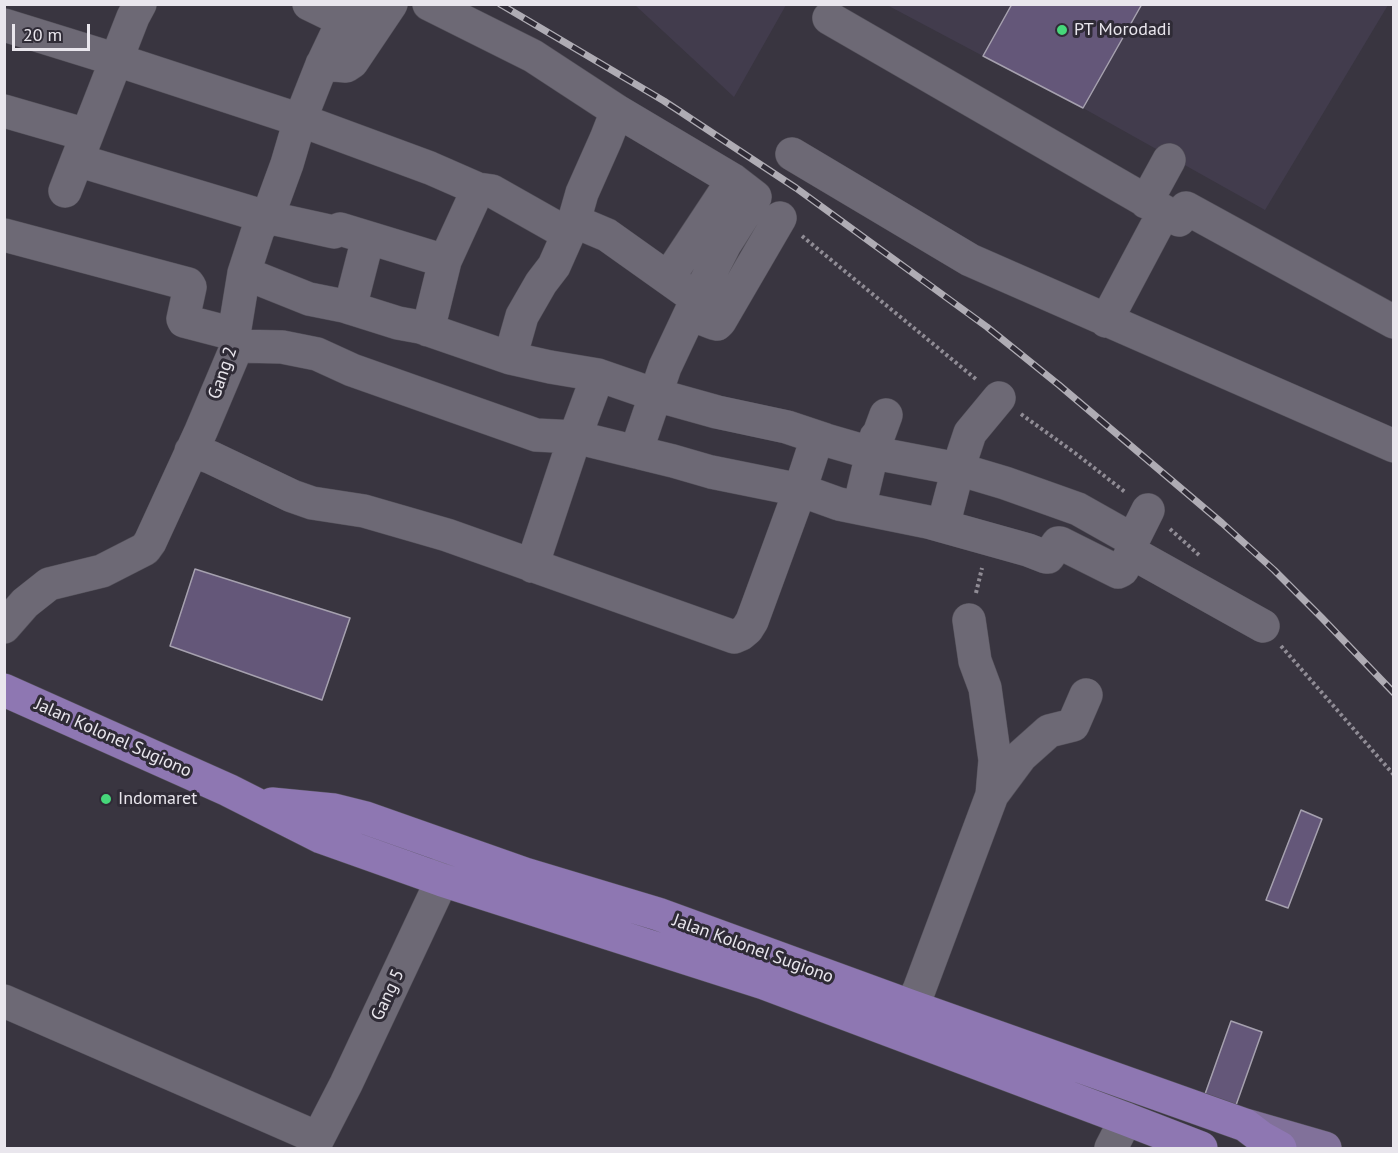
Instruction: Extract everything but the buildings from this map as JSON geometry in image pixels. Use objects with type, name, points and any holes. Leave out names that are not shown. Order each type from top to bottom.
[{"type":"highway","name":"Jalan Kolonel Sugiono","points":[[4,690],[228,790],[321,837],[442,880],[764,983],[1201,1149]]},
{"type":"highway","name":"Jalan Kolonel Sugiono","points":[[253,803],[334,810],[525,874],[658,914],[1245,1125],[1280,1149]]},
{"type":"main road","name":"Jalan Kolonel Sugiono","points":[[1245,1125],[1326,1149]]},
{"type":"street","points":[[65,191],[140,4]]},
{"type":"street","points":[[309,4],[350,13]]},
{"type":"street","points":[[322,64],[346,66],[352,62],[391,4]]},
{"type":"street","points":[[429,4],[533,56],[616,111],[733,180],[755,197],[725,244],[693,306],[665,367],[636,452]]},
{"type":"street","name":"Gang 2","points":[[4,627],[25,603],[49,584],[102,571],[145,549],[150,542],[201,431],[235,340],[244,273],[258,230],[266,217],[287,164],[300,120],[322,64],[340,27],[350,13]]},
{"type":"street","points":[[828,18],[1179,220],[1186,208],[1394,322]]},
{"type":"street","points":[[4,25],[300,120],[430,168],[478,189],[492,191],[571,227],[606,235],[668,278],[693,306],[717,324],[780,218]]},
{"type":"street","points":[[4,111],[82,147],[266,217],[334,232],[340,229],[445,261]]},
{"type":"street","points":[[510,358],[522,316],[554,266],[616,111]]},
{"type":"street","points":[[792,154],[970,260],[1394,446]]},
{"type":"street","points":[[1106,321],[1155,207],[1170,160]]},
{"type":"street","points":[[668,278],[733,180]]},
{"type":"street","points":[[428,330],[445,261],[478,189]]},
{"type":"street","points":[[4,236],[188,284],[190,287],[184,321],[235,340],[317,354],[352,370],[536,435],[575,437],[711,472],[800,490],[839,504],[943,526],[1046,557],[1060,543],[1118,572],[1122,570],[1131,554],[1134,554],[1263,626]]},
{"type":"street","points":[[350,308],[368,238]]},
{"type":"street","points":[[244,273],[309,298],[420,327],[510,358],[598,375],[656,395],[717,412],[787,427],[817,438],[872,452],[958,469],[1005,483],[1078,509],[1133,540],[1148,510]]},
{"type":"street","points":[[532,566],[598,375]]},
{"type":"street","points":[[943,526],[970,433],[999,398]]},
{"type":"street","points":[[859,508],[876,437],[886,415]]},
{"type":"street","points":[[191,451],[210,457],[292,496],[312,503],[364,511],[447,535],[728,636],[738,636],[747,629],[752,621],[817,438]]},
{"type":"street","points":[[910,1006],[919,990],[992,795],[995,760],[985,687],[975,661],[969,620]]},
{"type":"street","points":[[992,795],[1021,756],[1049,731],[1073,725],[1086,695]]},
{"type":"street","name":"Gang 5","points":[[315,1143],[346,1084],[454,850]]},
{"type":"street","points":[[8,1012],[315,1143]]},
{"type":"street","points":[[1111,1149],[1126,1119]]},
{"type":"path","points":[[780,218],[999,398],[1148,510],[1195,549],[1202,558]]},
{"type":"path","points":[[1263,626],[1394,775]]},
{"type":"shaded area","points":[[635,5],[786,5],[734,97]]},
{"type":"shaded area","points":[[887,5],[1012,5],[983,56]]},
{"type":"shaded area","points":[[1142,5],[1388,5],[1265,210],[1083,108]]},
{"type":"railway","points":[[500,4],[664,101],[796,188],[987,327],[1222,523],[1274,570],[1394,693]]},
{"type":"place","name":"PT Morodadi","points":[[1062,30]]},
{"type":"place","name":"Indomaret","points":[[106,799]]}]
